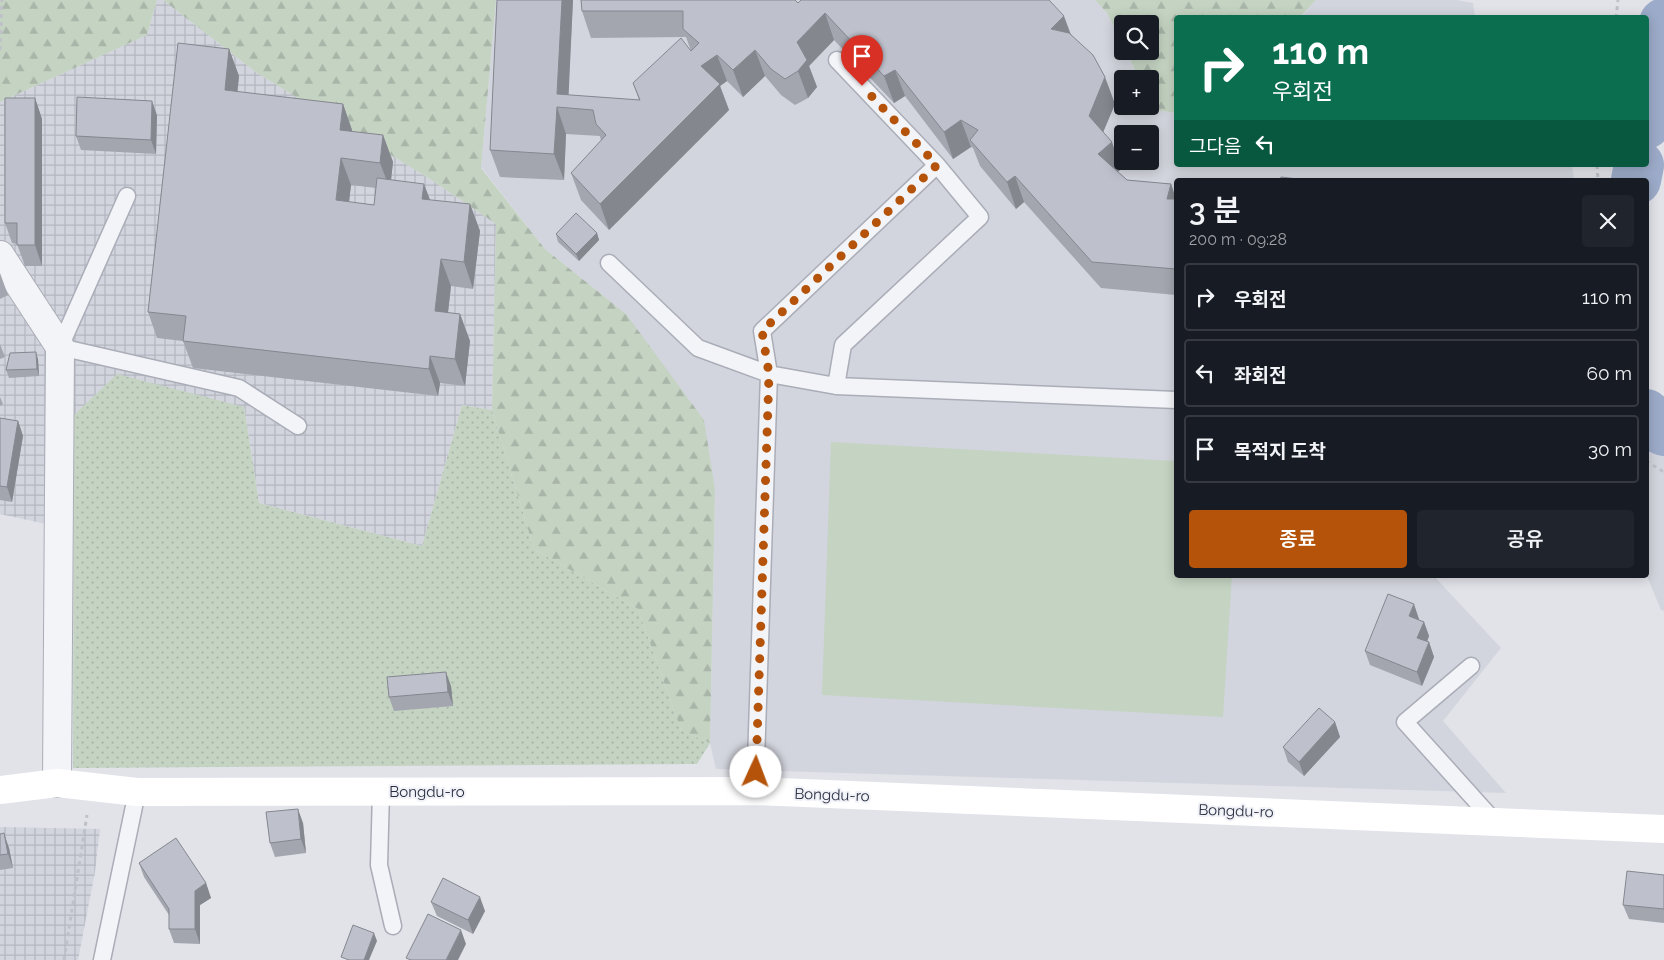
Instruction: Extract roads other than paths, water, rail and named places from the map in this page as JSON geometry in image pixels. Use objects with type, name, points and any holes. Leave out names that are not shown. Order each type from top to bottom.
[{"type":"main road","name":"Bongdu-ro","points":[[0,790],[57,783],[137,792],[755,792],[1664,829]]},
{"type":"street","points":[[0,255],[60,346],[57,783]]},
{"type":"lane","points":[[836,386],[843,345],[980,216],[937,165],[837,60]]},
{"type":"lane","points":[[755,792],[769,374],[762,331],[937,165]]},
{"type":"lane","points":[[128,196],[60,346],[239,388],[298,426]]},
{"type":"lane","points":[[609,263],[698,348],[769,374],[836,386],[1174,400]]},
{"type":"lane","points":[[1471,666],[1405,722],[1495,822]]},
{"type":"lane","points":[[102,960],[137,792]]},
{"type":"lane","points":[[381,792],[379,865],[392,926]]},
{"type":"waterway","points":[[1649,107],[1664,23]]},
{"type":"waterway","points":[[1636,178],[1639,167]]},
{"type":"waterway","points":[[1649,422],[1650,424],[1664,431]]}]
